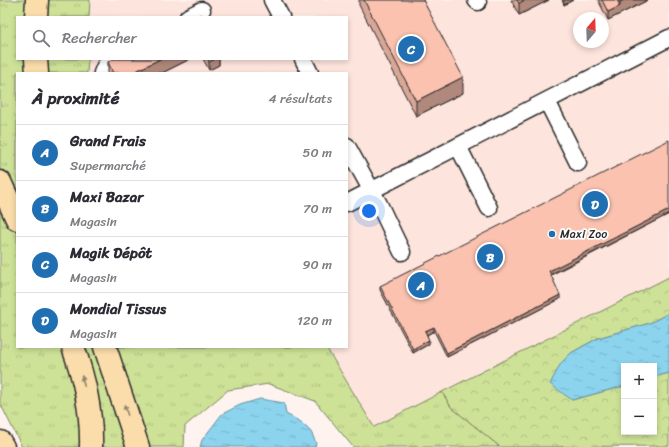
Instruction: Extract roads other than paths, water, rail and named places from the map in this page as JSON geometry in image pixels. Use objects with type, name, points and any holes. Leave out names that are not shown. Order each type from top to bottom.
[{"type":"highway","points":[[36,16],[37,0]]},
{"type":"highway","points":[[36,60],[36,72]]},
{"type":"highway","points":[[0,182],[16,217]]},
{"type":"highway","points":[[73,348],[81,370],[87,396],[91,427],[91,447]]},
{"type":"highway","points":[[105,348],[138,447]]},
{"type":"highway","points":[[0,442],[3,447]]},
{"type":"street","points":[[272,0],[280,16]]},
{"type":"street","points":[[348,202],[669,38]]},
{"type":"street","points":[[102,72],[105,66],[111,60]]},
{"type":"street","points":[[303,60],[309,72]]},
{"type":"street","points":[[547,101],[578,163]]},
{"type":"street","points":[[458,146],[489,208]]},
{"type":"street","points":[[348,148],[402,252]]},
{"type":"water","points":[[669,313],[669,373],[657,376],[657,363],[621,363],[621,387],[572,400],[550,384],[561,363],[571,353],[598,338],[650,323]]},
{"type":"water","points":[[260,399],[284,403],[286,414],[301,422],[311,432],[316,443],[315,447],[200,447],[202,440],[222,414],[240,405]]},
{"type":"place","name":"Magik Dépôt","points":[[411,49]]},
{"type":"place","name":"Mondial Tissus","points":[[595,204]]},
{"type":"place","name":"Maxi Zoo","points":[[552,234]]},
{"type":"place","name":"Maxi Bazar","points":[[490,257]]},
{"type":"place","name":"Grand Frais","points":[[421,285]]}]
